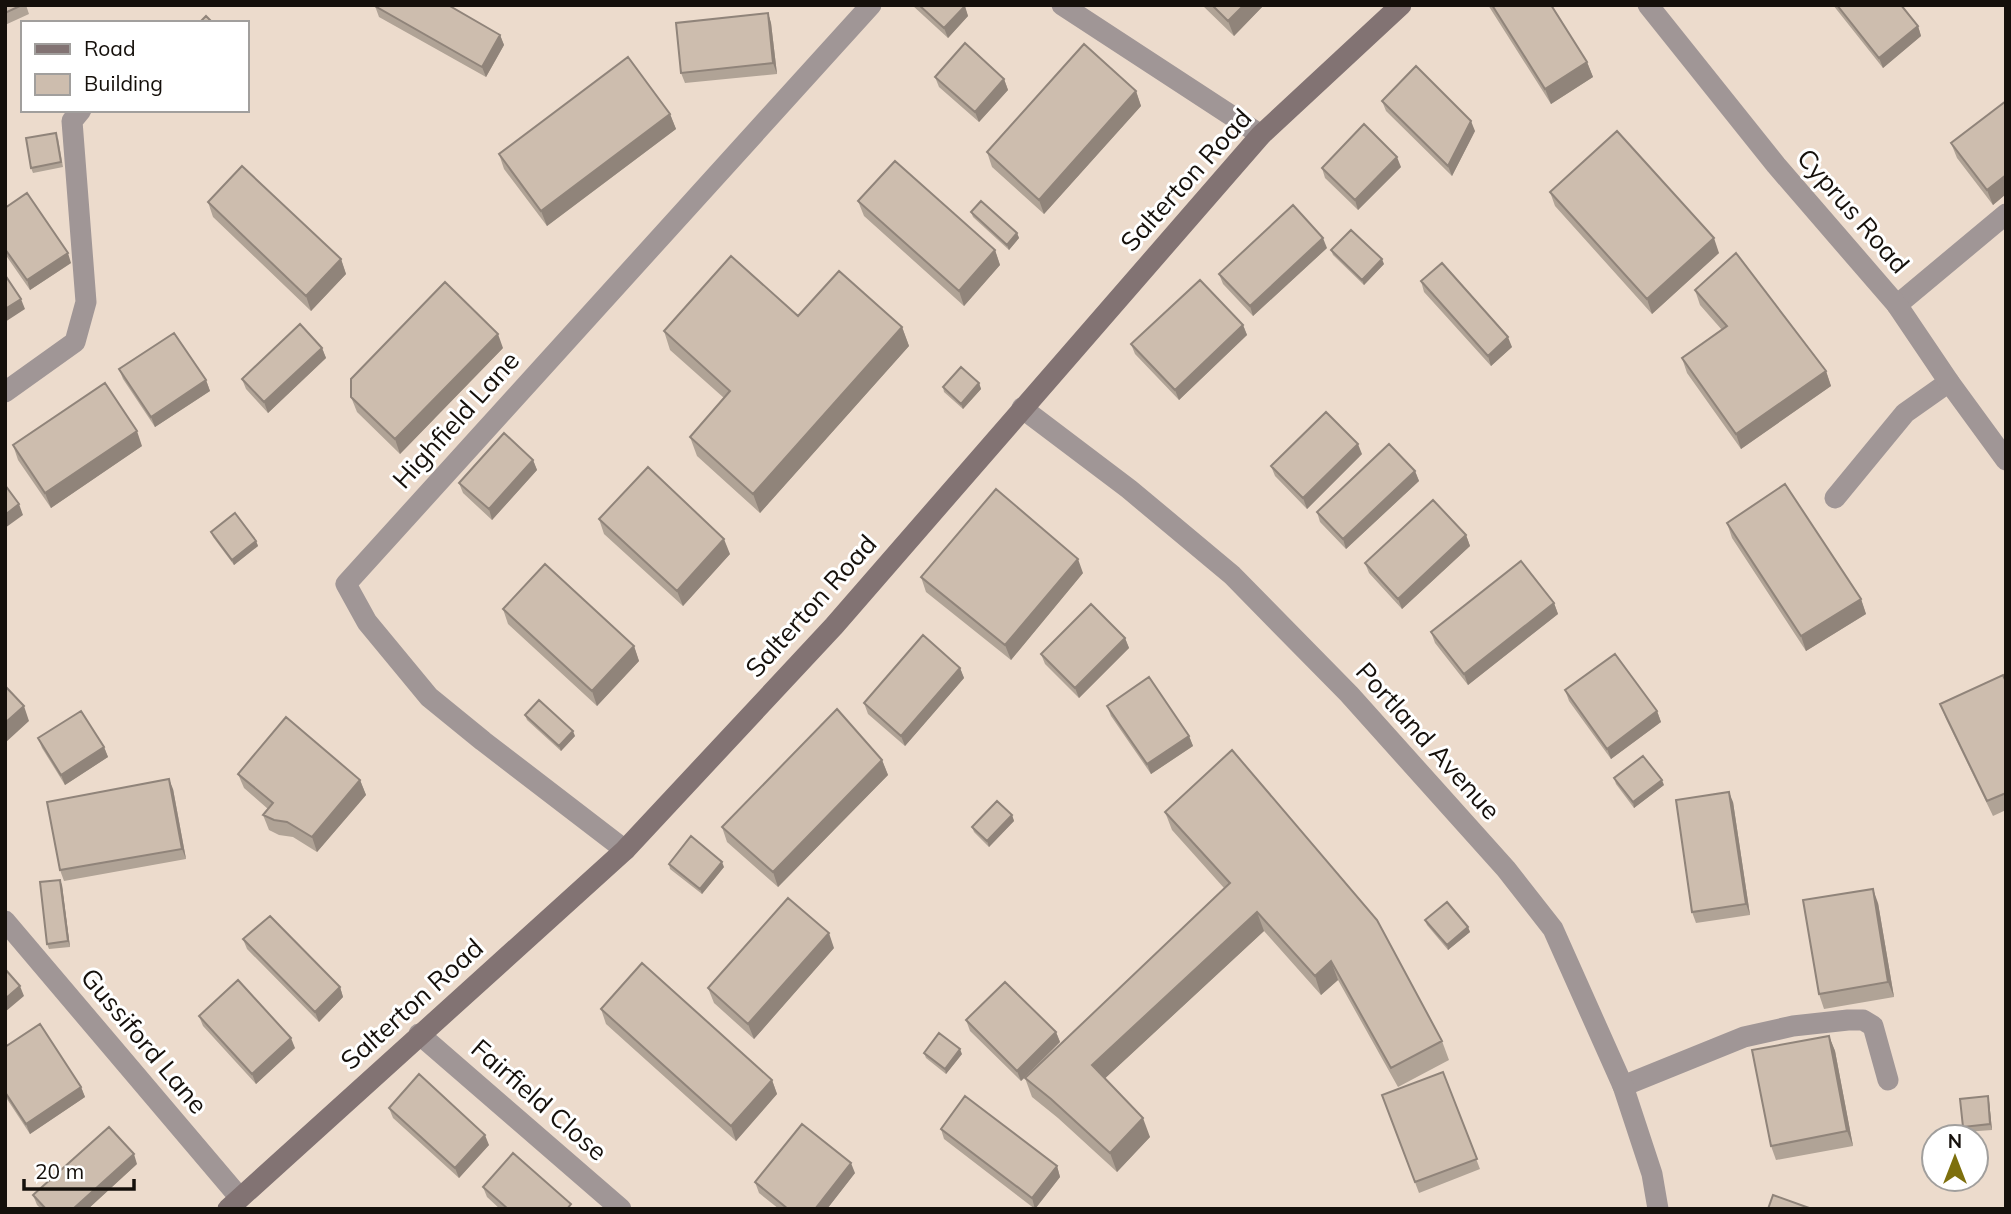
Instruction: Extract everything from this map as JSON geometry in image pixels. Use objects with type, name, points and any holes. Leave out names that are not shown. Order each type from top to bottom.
[{"type":"main road","name":"Salterton Road","points":[[234,1203],[625,850],[834,626],[1261,135],[1401,5]]},
{"type":"street","name":"Highfield Lane","points":[[625,850],[429,697],[366,622],[346,584],[871,5]]},
{"type":"street","points":[[1062,5],[1261,135]]},
{"type":"street","name":"Cyprus Road","points":[[1648,5],[1776,165],[1898,305],[1949,382],[2004,453]]},
{"type":"street","points":[[5,392],[75,342],[86,302],[72,121],[79,112]]},
{"type":"street","points":[[1898,305],[2006,214]]},
{"type":"street","points":[[1835,498],[1905,413],[1949,382]]},
{"type":"street","name":"Portland Avenue","points":[[1022,408],[1129,489],[1232,575],[1349,694],[1506,869],[1553,929],[1623,1086],[1652,1174],[1658,1209]]},
{"type":"street","name":"Gussiford Lane","points":[[5,921],[234,1203]]},
{"type":"street","points":[[1623,1086],[1744,1037],[1793,1026],[1848,1020],[1863,1020],[1873,1026],[1888,1080]]},
{"type":"street","name":"Fairfield Close","points":[[419,1034],[621,1209]]},
{"type":"building","points":[[5,5],[22,5],[5,13]]},
{"type":"building","points":[[376,5],[448,5],[500,35],[482,67]]},
{"type":"building","points":[[919,5],[964,5],[965,6],[944,28]]},
{"type":"building","points":[[1212,5],[1244,5],[1228,21]]},
{"type":"building","points":[[1492,5],[1551,5],[1587,62],[1545,89]]},
{"type":"building","points":[[1837,5],[1901,5],[1918,26],[1879,58]]},
{"type":"building","points":[[768,13],[773,63],[681,73],[676,23]]},
{"type":"building","points":[[965,43],[1004,79],[975,112],[935,77]]},
{"type":"building","points":[[1084,44],[1136,91],[1039,200],[987,152]]},
{"type":"building","points":[[628,57],[670,114],[541,211],[499,154]]},
{"type":"building","points":[[1416,66],[1471,121],[1448,166],[1382,101]]},
{"type":"building","points":[[2006,101],[2006,175],[1987,190],[1951,143]]},
{"type":"building","points":[[1364,124],[1397,157],[1355,200],[1322,168]]},
{"type":"building","points":[[1617,131],[1714,238],[1647,299],[1550,192]]},
{"type":"building","points":[[56,133],[61,162],[31,168],[26,138]]},
{"type":"building","points":[[895,161],[995,250],[959,291],[858,201]]},
{"type":"building","points":[[242,166],[341,259],[306,296],[208,202]]},
{"type":"building","points":[[27,193],[68,253],[27,280],[5,249],[5,208]]},
{"type":"building","points":[[981,201],[1017,233],[1007,245],[971,212]]},
{"type":"building","points":[[1293,205],[1323,238],[1250,306],[1219,274]]},
{"type":"building","points":[[1351,230],[1382,259],[1362,280],[1331,250]]},
{"type":"building","points":[[1736,253],[1826,371],[1736,434],[1682,358],[1727,326],[1695,290]]},
{"type":"building","points":[[731,256],[798,316],[839,271],[902,327],[753,494],[690,437],[730,391],[664,331]]},
{"type":"building","points":[[1442,263],[1508,337],[1488,356],[1421,281]]},
{"type":"building","points":[[5,275],[21,299],[5,309]]},
{"type":"building","points":[[1200,280],[1243,325],[1175,390],[1131,344]]},
{"type":"building","points":[[445,282],[498,334],[395,439],[351,397],[351,379]]},
{"type":"building","points":[[300,324],[322,348],[264,402],[242,379]]},
{"type":"building","points":[[174,333],[206,380],[151,417],[119,369]]},
{"type":"building","points":[[961,367],[979,383],[961,404],[943,387]]},
{"type":"building","points":[[105,383],[137,431],[45,493],[13,445]]},
{"type":"building","points":[[1326,412],[1358,444],[1303,498],[1271,466]]},
{"type":"building","points":[[504,433],[533,460],[489,509],[459,483]]},
{"type":"building","points":[[1389,444],[1415,471],[1343,539],[1317,512]]},
{"type":"building","points":[[648,467],[724,539],[677,591],[599,519]]},
{"type":"building","points":[[1785,484],[1861,599],[1801,636],[1727,523]]},
{"type":"building","points":[[5,485],[19,504],[5,515]]},
{"type":"building","points":[[996,489],[1078,559],[1005,645],[921,577]]},
{"type":"building","points":[[1433,500],[1466,535],[1398,599],[1365,563]]},
{"type":"building","points":[[235,513],[256,541],[232,560],[211,532]]},
{"type":"building","points":[[1521,561],[1554,603],[1464,674],[1431,632]]},
{"type":"building","points":[[545,564],[634,646],[592,691],[503,609]]},
{"type":"building","points":[[1091,604],[1125,638],[1075,688],[1041,654]]},
{"type":"building","points":[[923,635],[960,668],[901,736],[864,703]]},
{"type":"building","points":[[1615,654],[1657,711],[1607,749],[1565,690]]},
{"type":"building","points":[[2003,675],[2006,682],[2006,793],[1987,801],[1940,704]]},
{"type":"building","points":[[1149,677],[1189,736],[1147,764],[1107,706]]},
{"type":"building","points":[[5,686],[24,706],[5,723]]},
{"type":"building","points":[[539,700],[573,731],[559,746],[525,715]]},
{"type":"building","points":[[837,709],[882,760],[773,872],[722,827]]},
{"type":"building","points":[[81,711],[104,747],[61,775],[38,738]]},
{"type":"building","points":[[286,717],[360,780],[312,837],[287,822],[263,815],[273,803],[238,774]]},
{"type":"building","points":[[1232,750],[1377,920],[1442,1041],[1391,1068],[1331,961],[1315,976],[1257,912],[1092,1065],[1143,1118],[1110,1153],[1025,1078],[1230,883],[1165,812]]},
{"type":"building","points":[[1643,756],[1662,780],[1633,802],[1614,778]]},
{"type":"building","points":[[169,779],[182,849],[60,870],[47,802]]},
{"type":"building","points":[[1729,792],[1746,904],[1692,912],[1676,800]]},
{"type":"building","points":[[997,801],[1012,815],[987,841],[972,827]]},
{"type":"building","points":[[691,836],[722,862],[700,889],[669,864]]},
{"type":"building","points":[[60,880],[68,941],[47,944],[40,882]]},
{"type":"building","points":[[1873,889],[1888,982],[1819,994],[1803,900]]},
{"type":"building","points":[[788,898],[829,933],[748,1024],[708,988]]},
{"type":"building","points":[[1447,902],[1468,927],[1447,945],[1425,920]]},
{"type":"building","points":[[270,916],[340,987],[315,1012],[243,939]]},
{"type":"building","points":[[642,963],[772,1080],[731,1126],[601,1009]]},
{"type":"building","points":[[5,969],[20,986],[5,999]]},
{"type":"building","points":[[238,980],[291,1038],[252,1074],[199,1016]]},
{"type":"building","points":[[1005,982],[1056,1032],[1017,1071],[966,1020]]},
{"type":"building","points":[[40,1024],[81,1087],[26,1124],[5,1092],[5,1047]]},
{"type":"building","points":[[939,1033],[960,1049],[945,1069],[924,1053]]},
{"type":"building","points":[[1829,1036],[1847,1131],[1771,1146],[1752,1050]]},
{"type":"building","points":[[1443,1072],[1477,1159],[1415,1182],[1382,1095]]},
{"type":"building","points":[[419,1074],[485,1135],[455,1168],[389,1108]]},
{"type":"building","points":[[965,1096],[1057,1166],[1032,1198],[941,1129]]},
{"type":"building","points":[[1988,1096],[1990,1123],[1963,1123],[1960,1099]]},
{"type":"building","points":[[802,1124],[851,1163],[815,1209],[788,1209],[755,1182]]},
{"type":"building","points":[[109,1127],[134,1154],[73,1209],[46,1209],[33,1195]]},
{"type":"building","points":[[513,1153],[571,1204],[567,1209],[508,1209],[483,1187]]},
{"type":"building","points":[[1773,1195],[1812,1209],[1768,1209]]}]
